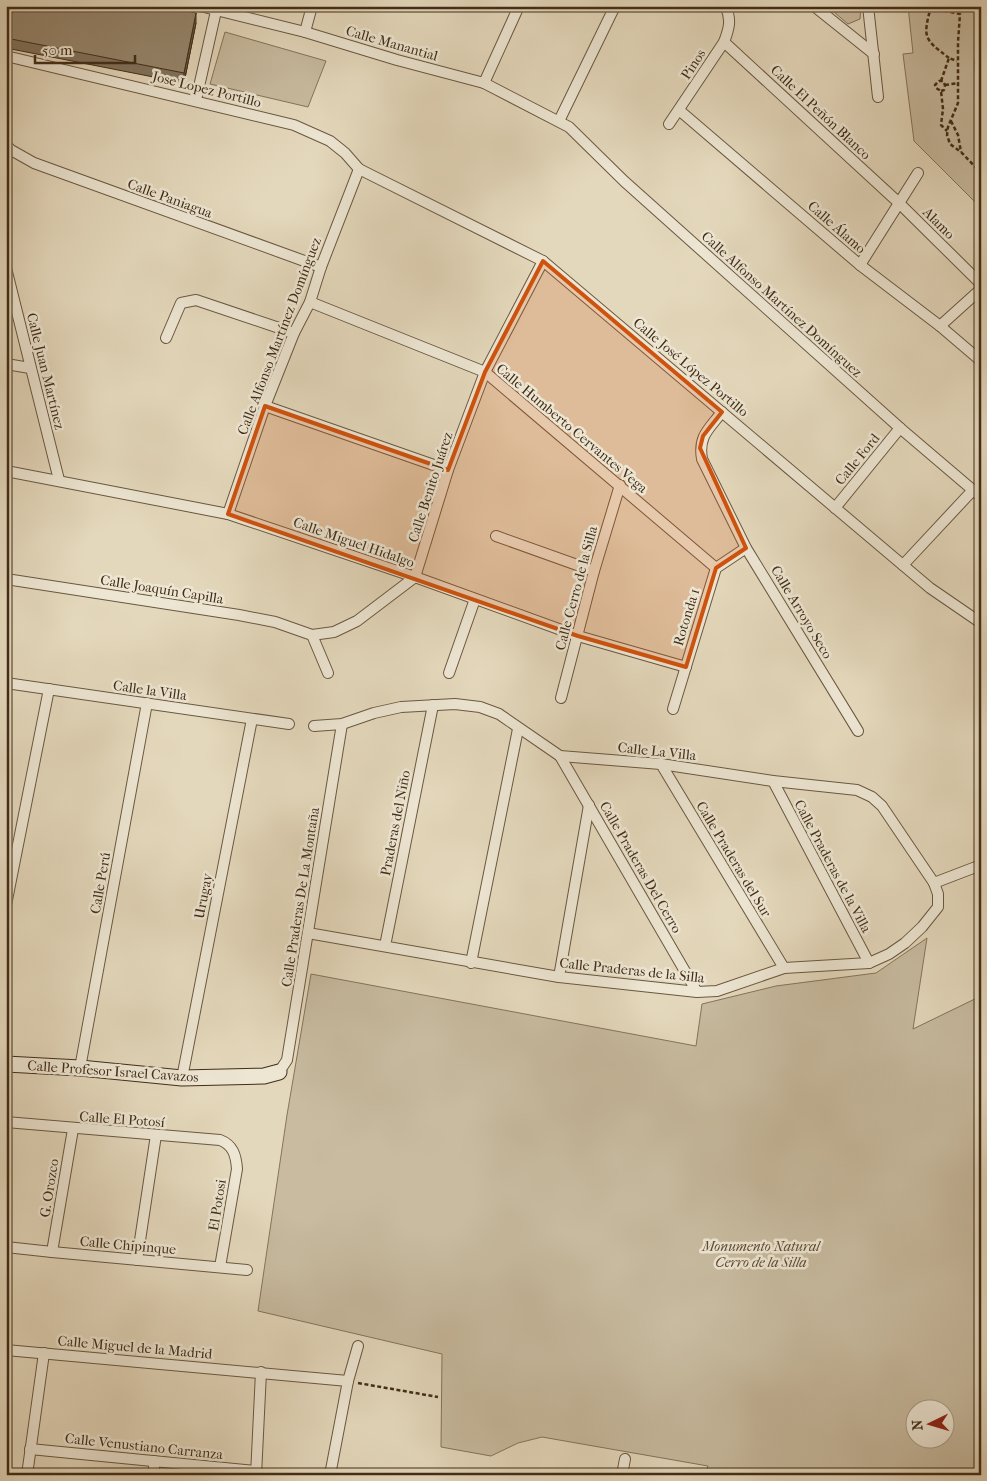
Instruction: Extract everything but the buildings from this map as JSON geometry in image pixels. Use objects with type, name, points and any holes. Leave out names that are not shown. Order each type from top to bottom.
[{"type":"street","name":"Calle Manantial","points":[[200,6],[305,32],[397,60],[484,83],[564,124]]},
{"type":"street","points":[[305,32],[312,6]]},
{"type":"street","points":[[484,83],[519,6]]},
{"type":"street","points":[[564,124],[615,6]]},
{"type":"street","points":[[814,6],[874,54]]},
{"type":"street","points":[[868,6],[878,98]]},
{"type":"street","points":[[196,100],[216,11]]},
{"type":"street","name":"Pinos","points":[[669,124],[724,42],[730,28],[727,11]]},
{"type":"street","name":"Calle El Peñón Blanco","points":[[724,42],[899,202]]},
{"type":"street","name":"Jose Lopez Portillo","points":[[6,56],[294,125],[330,141],[345,153],[359,169]]},
{"type":"street","name":"Calle Álamo","points":[[679,110],[860,265],[940,326],[981,361]]},
{"type":"street","name":"Calle Alfonso Martínez Domínguez","points":[[564,124],[624,181],[900,428],[977,493]]},
{"type":"street","name":"Calle Paniagua","points":[[9,147],[34,163],[321,267]]},
{"type":"street","name":"Calle Alfonso Martínez Domínguez","points":[[228,514],[265,406],[294,333],[310,302],[321,267],[359,169]]},
{"type":"street","name":"Calle José López Portillo","points":[[359,169],[543,261],[903,566],[930,588],[981,623]]},
{"type":"street","points":[[860,265],[918,173]]},
{"type":"street","name":"Alamo","points":[[899,202],[981,284]]},
{"type":"street","name":"Calle Benito Juárez","points":[[415,577],[448,470],[485,372],[543,261]]},
{"type":"street","name":"Calle Juan Martínez","points":[[6,268],[59,480]]},
{"type":"street","points":[[940,326],[981,289]]},
{"type":"street","points":[[166,338],[181,303],[189,300],[196,300],[294,333]]},
{"type":"street","name":"Calle Humberto Cervantes Vega","points":[[310,302],[485,372],[716,568]]},
{"type":"street","points":[[6,364],[30,368]]},
{"type":"street","points":[[265,406],[448,470]]},
{"type":"street","name":"Calle Arroyo Seco","points":[[722,412],[703,436],[700,448],[702,459],[746,548],[858,731]]},
{"type":"street","name":"Calle Ford","points":[[835,508],[900,428]]},
{"type":"street","name":"Calle Miguel Hidalgo","points":[[6,471],[228,514],[415,577],[578,636],[686,667]]},
{"type":"street","name":"Calle Cerro de la Silla","points":[[561,698],[594,572],[620,485]]},
{"type":"street","points":[[903,566],[977,493]]},
{"type":"street","points":[[496,536],[594,572]]},
{"type":"street","points":[[716,568],[746,548]]},
{"type":"street","name":"Rotonda 1","points":[[673,709],[716,568]]},
{"type":"street","points":[[328,673],[312,635],[334,632],[357,621],[415,577]]},
{"type":"street","name":"Calle Joaquín Capilla","points":[[6,579],[239,615],[275,622],[312,635]]},
{"type":"street","points":[[449,673],[475,599]]},
{"type":"street","name":"Calle la Villa","points":[[6,683],[289,724]]},
{"type":"street","points":[[6,905],[49,690]]},
{"type":"street","name":"Calle Perú","points":[[80,1068],[147,703]]},
{"type":"street","name":"Calle La Villa","points":[[314,726],[342,724],[392,709],[454,704],[480,707],[499,714],[518,729],[560,756],[661,764],[773,781],[818,784],[857,790],[872,797],[882,806],[934,883],[939,902],[935,913]]},
{"type":"street","name":"Praderas del Niño","points":[[385,946],[433,705]]},
{"type":"street","name":"Urugay","points":[[182,1078],[252,720]]},
{"type":"street","name":"Calle Praderas De La Montaña","points":[[279,1072],[287,1060],[342,724]]},
{"type":"street","points":[[471,962],[518,729]]},
{"type":"street","name":"Calle Praderas Del Cerro","points":[[560,756],[697,992]]},
{"type":"street","name":"Calle Praderas del Sur","points":[[661,764],[784,968]]},
{"type":"street","name":"Calle Praderas de la Villa","points":[[773,781],[869,963]]},
{"type":"street","points":[[559,977],[589,805]]},
{"type":"street","points":[[934,883],[981,865]]},
{"type":"street","name":"Calle Praderas de la Silla","points":[[308,933],[559,977],[697,992],[717,991],[784,968],[869,963],[889,954],[906,943],[935,913]]},
{"type":"street","name":"Calle Profesor Israel Cavazos","points":[[6,1064],[80,1068],[182,1078],[264,1076],[279,1072]]},
{"type":"street","name":"Calle El Potosí","points":[[6,1122],[220,1140],[226,1142],[232,1149]]},
{"type":"street","name":"G. Orozco","points":[[52,1252],[73,1129]]},
{"type":"street","points":[[137,1260],[156,1136]]},
{"type":"street","name":"El Potosi","points":[[220,1267],[237,1168],[236,1158],[232,1149]]},
{"type":"street","name":"Calle Chipinque","points":[[6,1247],[247,1270]]},
{"type":"street","points":[[330,1475],[348,1381],[358,1346]]},
{"type":"street","name":"Calle Miguel de la Madrid","points":[[6,1350],[348,1381]]},
{"type":"street","points":[[27,1475],[44,1353]]},
{"type":"street","points":[[256,1473],[261,1372]]},
{"type":"street","name":"Calle Venustiano Carranza","points":[[30,1449],[256,1473]]},
{"type":"street","points":[[622,1475],[625,1459]]},
{"type":"street","points":[[154,1461],[154,1475]]},
{"type":"path","points":[[947,131],[957,108],[960,14],[931,6],[926,37],[932,45],[949,58],[958,61]]},
{"type":"path","points":[[941,81],[949,58]]},
{"type":"path","points":[[941,81],[945,85]]},
{"type":"path","points":[[941,81],[936,82],[935,85],[941,91]]},
{"type":"path","points":[[945,85],[959,83]]},
{"type":"path","points":[[945,85],[944,90],[941,91],[943,109],[941,125],[947,131],[950,144],[981,173]]},
{"type":"path","points":[[951,121],[958,135],[960,152]]},
{"type":"path","points":[[348,1381],[438,1397]]},
{"type":"highlighted area","points":[[543,261],[722,412],[703,436],[700,448],[746,548],[716,568],[686,667],[578,636],[228,514],[265,406],[448,470],[485,372]]},
{"type":"green space","points":[[827,6],[861,6],[860,19],[848,24]]},
{"type":"green space","points":[[908,6],[981,6],[981,208],[914,141],[903,54],[913,53]]},
{"type":"green space","points":[[225,32],[326,61],[308,107],[210,84]]},
{"type":"green space","name":"Monumento Natural Cerro de la Silla","points":[[927,938],[913,1029],[981,996],[981,1475],[705,1475],[708,1466],[542,1437],[518,1443],[491,1456],[441,1447],[442,1354],[258,1311],[287,1115],[311,974],[696,1046],[702,1004],[776,986],[876,973]]},
{"type":"waterway","points":[[978,6],[981,14]]},
{"type":"waterway","points":[[981,39],[976,62],[981,133]]}]
